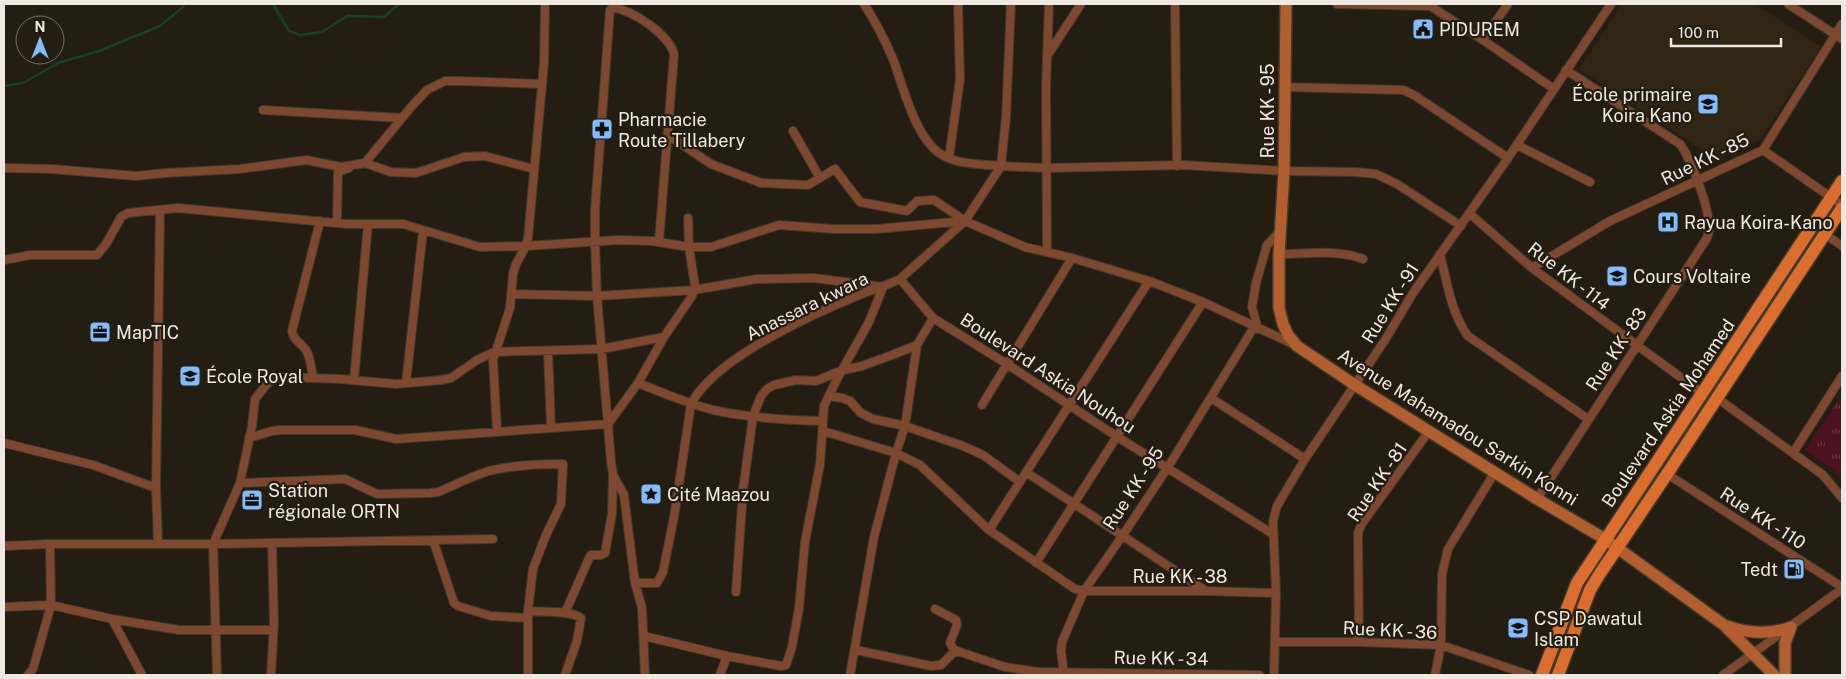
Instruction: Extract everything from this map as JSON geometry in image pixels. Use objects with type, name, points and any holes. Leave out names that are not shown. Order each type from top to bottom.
[{"type":"main road","name":"Boulevard Askia Mohamed","points":[[1542,675],[1577,583],[1842,181]]},
{"type":"main road","name":"Boulevard Askia Mohamed","points":[[1558,675],[1590,590],[1668,474],[1842,206]]},
{"type":"street","points":[[864,4],[892,57],[902,91],[924,136],[936,151],[957,161],[1001,166],[1046,168],[1177,166],[1376,174],[1397,184],[1461,226]]},
{"type":"street","points":[[949,158],[960,79],[958,4]]},
{"type":"street","points":[[1001,166],[1006,118],[1011,4]]},
{"type":"street","points":[[1046,252],[1049,4]]},
{"type":"street","points":[[1047,56],[1081,4]]},
{"type":"street","points":[[1175,4],[1177,166]]},
{"type":"street","name":"Rue KK - 95","points":[[1279,308],[1279,254],[1284,171],[1286,4]]},
{"type":"street","points":[[1337,4],[1430,6],[1554,89]]},
{"type":"street","points":[[1483,40],[1508,4]]},
{"type":"street","name":"Rue KK - 91","points":[[1274,675],[1276,593],[1273,534],[1274,512],[1277,506],[1413,293],[1517,145],[1611,4]]},
{"type":"street","points":[[1788,4],[1839,37]]},
{"type":"street","points":[[497,431],[493,360],[494,352],[507,319],[512,274],[526,246],[542,84],[546,29],[545,5]]},
{"type":"street","points":[[565,613],[591,554],[601,556],[605,553],[612,514],[613,476],[601,349],[594,242],[610,10],[612,8],[633,14],[665,38],[673,49],[660,241]]},
{"type":"street","name":"Rue KK - 85","points":[[1532,268],[1610,221],[1763,150],[1839,37],[1842,24]]},
{"type":"street","name":"Rue KK - 83","points":[[1537,499],[1707,238],[1710,229],[1709,219],[1697,180],[1686,151],[1680,144],[1566,70]]},
{"type":"street","points":[[337,223],[338,172],[365,163],[427,90],[445,82],[542,84]]},
{"type":"street","points":[[1284,87],[1403,90],[1414,95],[1508,158]]},
{"type":"street","points":[[263,110],[402,118]]},
{"type":"street","points":[[793,131],[820,178]]},
{"type":"street","points":[[668,134],[711,164],[761,183],[808,186],[835,169],[860,202],[906,211],[917,201],[934,200],[965,221],[1025,247],[1072,258],[1149,281],[1203,302],[1297,346]]},
{"type":"street","points":[[1517,145],[1590,182]]},
{"type":"street","points":[[1763,150],[1842,206]]},
{"type":"street","points":[[4,168],[52,169],[136,176],[240,169],[306,160],[341,167],[365,163],[391,172],[416,173],[464,157],[485,156],[534,169]]},
{"type":"street","name":"Anassara kwara","points":[[691,404],[697,393],[707,382],[729,364],[782,331],[843,302],[900,279],[965,221],[1001,166]]},
{"type":"street","points":[[4,260],[30,255],[97,255],[106,244],[121,217],[128,213],[178,208],[337,223],[403,224],[480,247],[618,240],[660,241],[689,248],[711,247],[779,226],[876,229],[965,221]]},
{"type":"street","points":[[158,543],[156,488],[160,210]]},
{"type":"street","name":"Rue KK - 114","points":[[1469,213],[1532,268],[1702,393]]},
{"type":"street","points":[[249,438],[272,430],[355,430],[396,439],[608,424],[638,383],[694,290],[688,218]]},
{"type":"street","points":[[313,378],[310,359],[305,349],[292,335],[292,331],[320,221]]},
{"type":"street","points":[[354,380],[368,224]]},
{"type":"street","points":[[406,383],[423,230]]},
{"type":"street","points":[[1256,328],[1252,307],[1256,283],[1267,245],[1281,230]]},
{"type":"street","points":[[1824,234],[1842,246]]},
{"type":"street","points":[[1279,254],[1336,254],[1363,259]]},
{"type":"street","points":[[1440,254],[1455,313],[1468,336],[1588,419]]},
{"type":"street","points":[[982,405],[1072,258]]},
{"type":"street","points":[[511,294],[597,296],[694,290],[757,279],[805,278],[883,287],[869,322],[824,406],[820,464],[804,542],[799,608],[787,662],[784,666],[780,666],[727,656],[644,636]]},
{"type":"street","name":"Boulevard Askia Nouhou","points":[[900,279],[933,318],[1273,534]]},
{"type":"street","points":[[989,530],[1149,281]]},
{"type":"street","points":[[1036,563],[1203,302]]},
{"type":"street","name":"Avenue Mahamadou Sarkin Konni","points":[[1279,308],[1288,335],[1297,346],[1537,499],[1605,539],[1724,625],[1774,675]]},
{"type":"street","points":[[850,675],[856,650],[873,543],[896,453],[905,426],[917,345],[933,318]]},
{"type":"street","name":"Rue KK - 95","points":[[1064,673],[1061,651],[1062,642],[1084,591],[1168,467],[1256,328]]},
{"type":"street","points":[[217,675],[214,544],[240,483],[255,399],[268,384],[280,377],[406,383],[442,380],[451,378],[477,360],[494,352],[601,349],[664,337]]},
{"type":"street","points":[[736,592],[743,490],[753,416],[761,396],[774,385],[796,380],[816,380],[843,370],[862,366],[917,345]]},
{"type":"street","points":[[548,350],[551,428]]},
{"type":"street","points":[[1793,453],[1842,376]]},
{"type":"street","points":[[638,383],[691,404],[720,412],[789,420],[822,421]]},
{"type":"street","points":[[829,396],[850,401],[861,413],[873,419],[905,426],[963,446],[983,456],[1020,482]]},
{"type":"street","points":[[1211,398],[1306,460]]},
{"type":"street","points":[[1717,398],[1823,475],[1842,498]]},
{"type":"street","points":[[635,583],[657,583],[663,572],[674,517],[691,404]]},
{"type":"street","points":[[823,431],[896,453],[926,470],[989,530],[1065,583],[1084,591]]},
{"type":"street","name":"Rue KK - 81","points":[[1359,642],[1358,533],[1361,525],[1429,431]]},
{"type":"street","points":[[4,443],[93,465],[156,488]]},
{"type":"street","points":[[240,483],[345,480],[377,494],[430,493],[438,492],[502,468],[535,464],[563,464],[561,504],[534,565],[528,614],[528,675]]},
{"type":"street","points":[[1026,472],[1073,505],[1123,535],[1206,591]]},
{"type":"street","points":[[1435,675],[1441,645],[1442,574],[1448,549],[1495,472]]},
{"type":"street","name":"Rue KK - 110","points":[[1668,474],[1842,588]]},
{"type":"street","points":[[613,476],[624,495],[635,583],[642,608],[646,675]]},
{"type":"street","points":[[4,546],[493,539]]},
{"type":"street","points":[[433,540],[454,603],[458,606],[490,616],[565,613],[579,616],[582,621],[578,641],[565,675]]},
{"type":"street","points":[[271,675],[273,630],[272,543]]},
{"type":"street","points":[[28,675],[33,669],[51,605],[50,544]]},
{"type":"street","points":[[1724,675],[1842,588]]},
{"type":"street","name":"Rue KK - 38","points":[[1084,591],[1276,593]]},
{"type":"street","points":[[4,607],[51,605],[112,619],[180,630],[273,630]]},
{"type":"street","points":[[856,650],[931,666],[941,665],[955,651],[950,643],[957,625],[956,620],[935,609]]},
{"type":"street","points":[[112,619],[142,675]]},
{"type":"street","points":[[1724,625],[1751,633],[1768,633],[1791,627]]},
{"type":"street","points":[[1785,675],[1786,644],[1791,627]]},
{"type":"street","name":"Rue KK - 36","points":[[1275,642],[1359,642],[1441,645],[1529,675]]},
{"type":"street","name":"Rue KK - 34","points":[[955,651],[1003,671],[1037,674],[1259,675]]},
{"type":"street","points":[[720,675],[727,656]]},
{"type":"shaded area","name":"École primaire Koira Kano","points":[[1622,4],[1755,4],[1821,47],[1760,140],[1717,160],[1579,69]]},
{"type":"green space","points":[[1842,395],[1842,480],[1835,471],[1805,450]]},
{"type":"waterway","points":[[4,86],[23,83],[58,63],[99,51],[160,26],[183,7],[184,4]]},
{"type":"waterway","points":[[273,4],[289,31],[300,35],[322,32],[347,16],[384,17],[399,4]]},
{"type":"place","name":"PIDUREM","points":[[1423,29]]},
{"type":"place","name":"École primaire Koira Kano","points":[[1708,104]]},
{"type":"place","name":"Pharmacie Route Tillabery","points":[[602,129]]},
{"type":"place","name":"Rayua Koira-Kano","points":[[1668,222]]},
{"type":"place","name":"Cours Voltaire","points":[[1617,276]]},
{"type":"place","name":"MapTIC","points":[[100,332]]},
{"type":"place","name":"École Royal","points":[[190,376]]},
{"type":"place","name":"Cité Maazou","points":[[651,494]]},
{"type":"place","name":"Station régionale ORTN","points":[[252,500]]},
{"type":"place","name":"Tedt","points":[[1794,569]]},
{"type":"place","name":"CSP Dawatul Islam","points":[[1518,628]]}]
